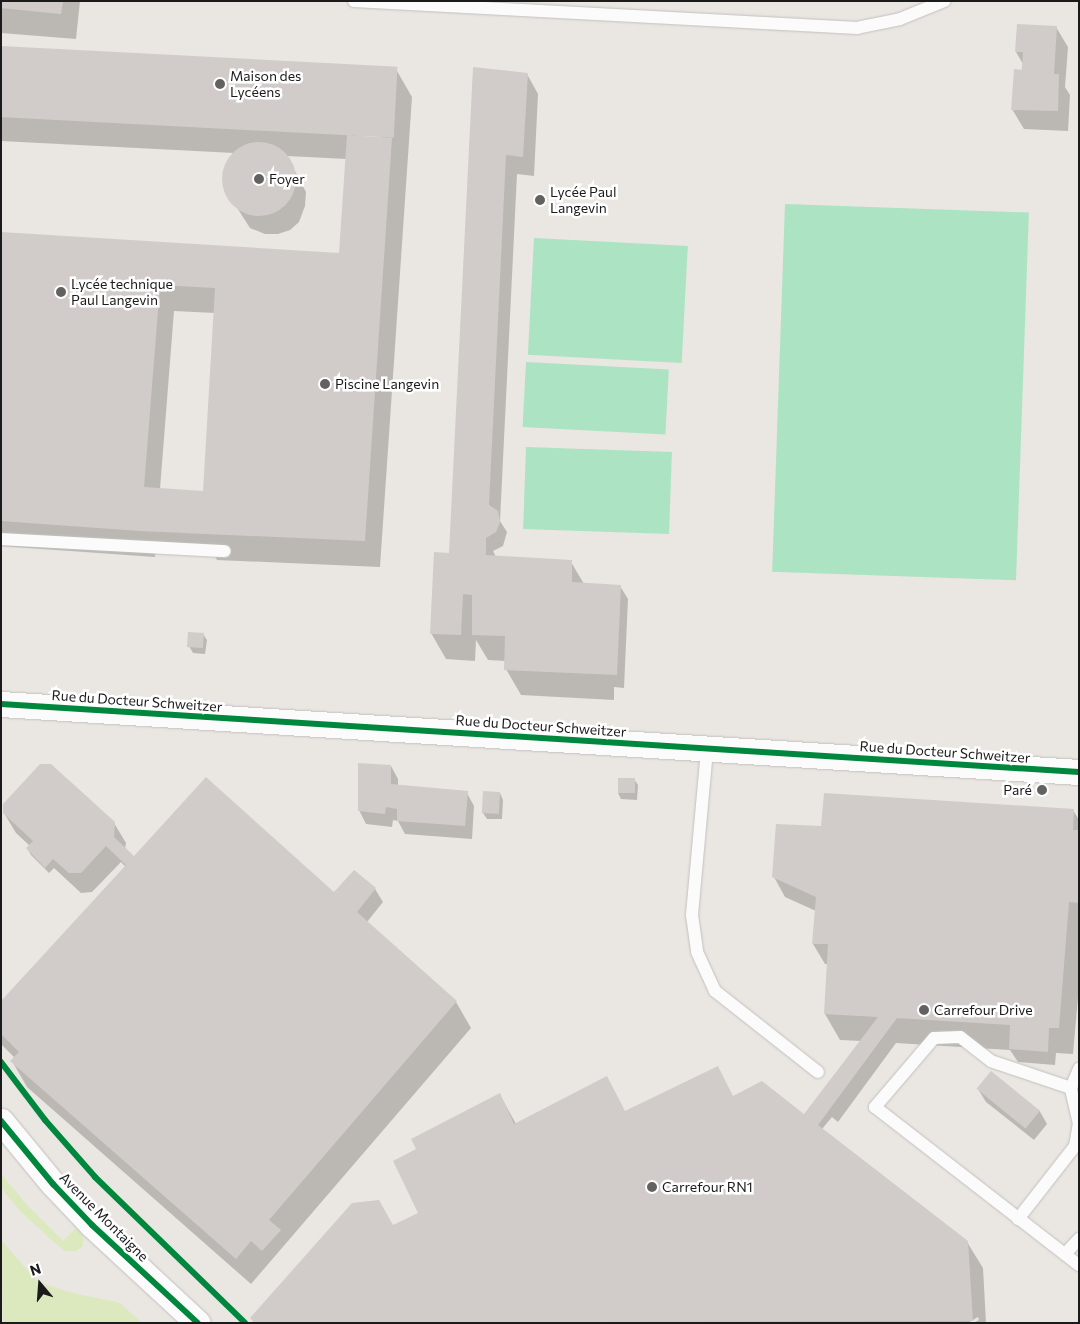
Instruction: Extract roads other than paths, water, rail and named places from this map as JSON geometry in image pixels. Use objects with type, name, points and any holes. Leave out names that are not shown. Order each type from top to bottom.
[{"type":"street","name":"Rue du Docteur Schweitzer","points":[[1,704],[1079,772]]},
{"type":"street","name":"Avenue Montaigne","points":[[1,1121],[53,1184],[92,1225],[198,1323]]},
{"type":"lane","points":[[354,1],[857,28],[900,19],[944,1]]},
{"type":"lane","points":[[1,539],[225,551]]},
{"type":"lane","points":[[707,750],[692,915],[697,952],[715,990],[818,1072]]},
{"type":"lane","points":[[1071,1088],[991,1061],[960,1038],[934,1038],[875,1107],[1079,1265]]},
{"type":"lane","points":[[1018,1219],[1075,1146],[1079,1124],[1071,1088],[1079,1069]]},
{"type":"lane","points":[[1065,1254],[1079,1238]]},
{"type":"place","name":"Maison des Lycéens","points":[[220,84]]},
{"type":"place","name":"Foyer","points":[[259,179]]},
{"type":"place","name":"Lycée Paul Langevin","points":[[540,200]]},
{"type":"place","name":"Lycée technique Paul Langevin","points":[[61,292]]},
{"type":"place","name":"Piscine Langevin","points":[[325,384]]},
{"type":"place","name":"Paré","points":[[1042,790]]},
{"type":"place","name":"Carrefour Drive","points":[[924,1010]]},
{"type":"place","name":"Carrefour RN1","points":[[652,1187]]}]
